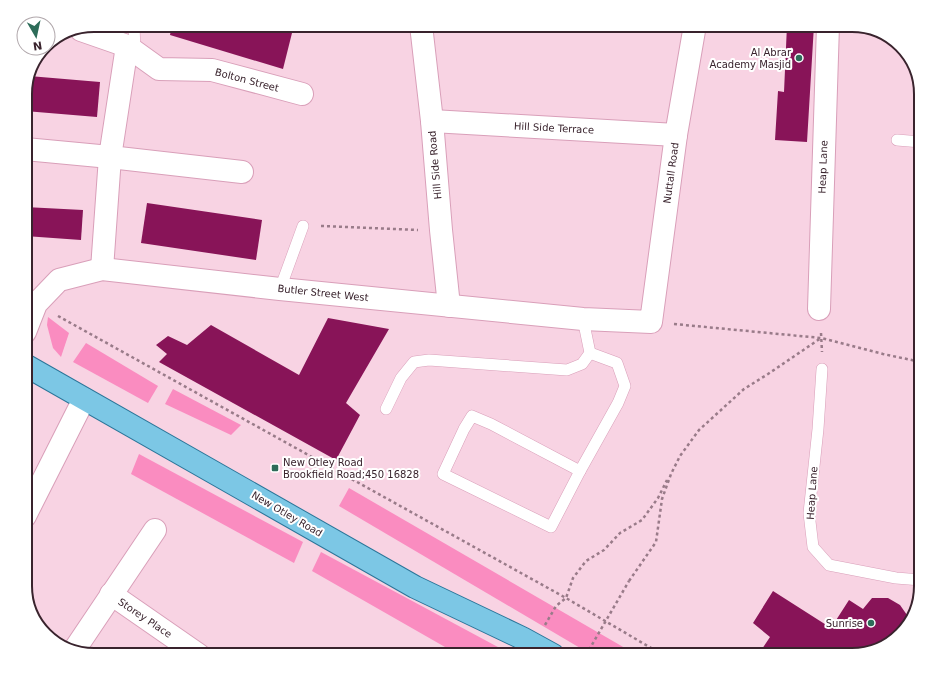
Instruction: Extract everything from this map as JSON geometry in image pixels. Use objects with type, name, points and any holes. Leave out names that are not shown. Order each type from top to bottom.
[{"type":"main road","name":"New Otley Road","points":[[32,369],[415,587],[522,638],[540,648]]},
{"type":"street","name":"Hill Side Road","points":[[422,32],[432,121],[449,306]]},
{"type":"street","name":"Nuttall Road","points":[[651,322],[676,135],[694,32]]},
{"type":"street","name":"Heap Lane","points":[[818,309],[828,32]]},
{"type":"street","name":"Bolton Street","points":[[88,33],[131,49],[159,69],[212,70],[302,94]]},
{"type":"street","points":[[102,269],[110,157],[131,49]]},
{"type":"street","name":"Hill Side Terrace","points":[[432,121],[676,135]]},
{"type":"street","points":[[32,150],[242,172]]},
{"type":"street","name":"Butler Street West","points":[[32,314],[36,304],[59,280],[102,269],[280,289],[583,319],[651,322]]},
{"type":"street","points":[[32,502],[84,399]]},
{"type":"street","name":"Storey Place","points":[[76,645],[155,530]]},
{"type":"street","name":"Storey Place","points":[[111,594],[189,648]]},
{"type":"lane","points":[[131,49],[133,32]]},
{"type":"lane","points":[[898,140],[914,141]]},
{"type":"lane","points":[[280,289],[303,226]]},
{"type":"lane","points":[[386,409],[401,378],[414,362],[428,360],[567,370],[582,364],[590,353],[583,319]]},
{"type":"lane","points":[[580,471],[491,424],[472,416],[464,429],[443,474],[551,527],[618,403],[624,386],[617,363],[590,353]]},
{"type":"lane","name":"Heap Lane","points":[[822,369],[818,429],[809,513],[813,548],[829,565],[896,578],[914,579]]},
{"type":"path","points":[[303,226],[441,230]]},
{"type":"path","points":[[36,304],[566,598],[651,648]]},
{"type":"path","points":[[651,322],[822,338],[914,361]]},
{"type":"path","points":[[522,638],[542,629],[556,606],[566,598],[573,578],[586,561],[604,550],[620,533],[642,520],[658,498],[680,456],[699,430],[744,389],[822,338]]},
{"type":"path","points":[[590,648],[629,581],[656,542],[662,499],[670,474]]},
{"type":"shaded area","points":[[48,317],[69,333],[61,357],[53,348],[47,325]]},
{"type":"shaded area","points":[[86,343],[158,386],[148,403],[73,362]]},
{"type":"shaded area","points":[[173,389],[241,425],[231,435],[165,404]]},
{"type":"shaded area","points":[[139,454],[303,542],[294,563],[131,474]]},
{"type":"shaded area","points":[[349,488],[625,648],[580,648],[339,506]]},
{"type":"shaded area","points":[[321,552],[500,648],[447,648],[312,571]]},
{"type":"building","points":[[171,32],[292,32],[283,69],[170,35]]},
{"type":"building","name":"Al Abrar Academy Masjid","points":[[787,32],[814,32],[807,142],[775,140],[778,91],[784,92]]},
{"type":"building","points":[[35,76],[100,82],[97,117],[32,112],[32,90]]},
{"type":"building","points":[[147,203],[262,220],[256,260],[141,243]]},
{"type":"building","points":[[32,207],[83,210],[81,240],[32,236]]},
{"type":"building","points":[[328,318],[389,329],[346,403],[360,415],[336,460],[159,362],[167,354],[156,345],[168,336],[187,345],[211,325],[299,375]]},
{"type":"building","name":"Sunrise","points":[[773,591],[831,628],[849,600],[863,609],[872,598],[888,598],[900,605],[907,615],[901,624],[887,638],[868,646],[852,648],[763,648],[770,637],[753,623]]},
{"type":"place","name":"Al Abrar Academy Masjid","points":[[799,58]]},
{"type":"place","name":"New Otley Road Brookfield Road;450 16828","points":[[275,468]]},
{"type":"place","name":"Sunrise","points":[[871,623]]}]
